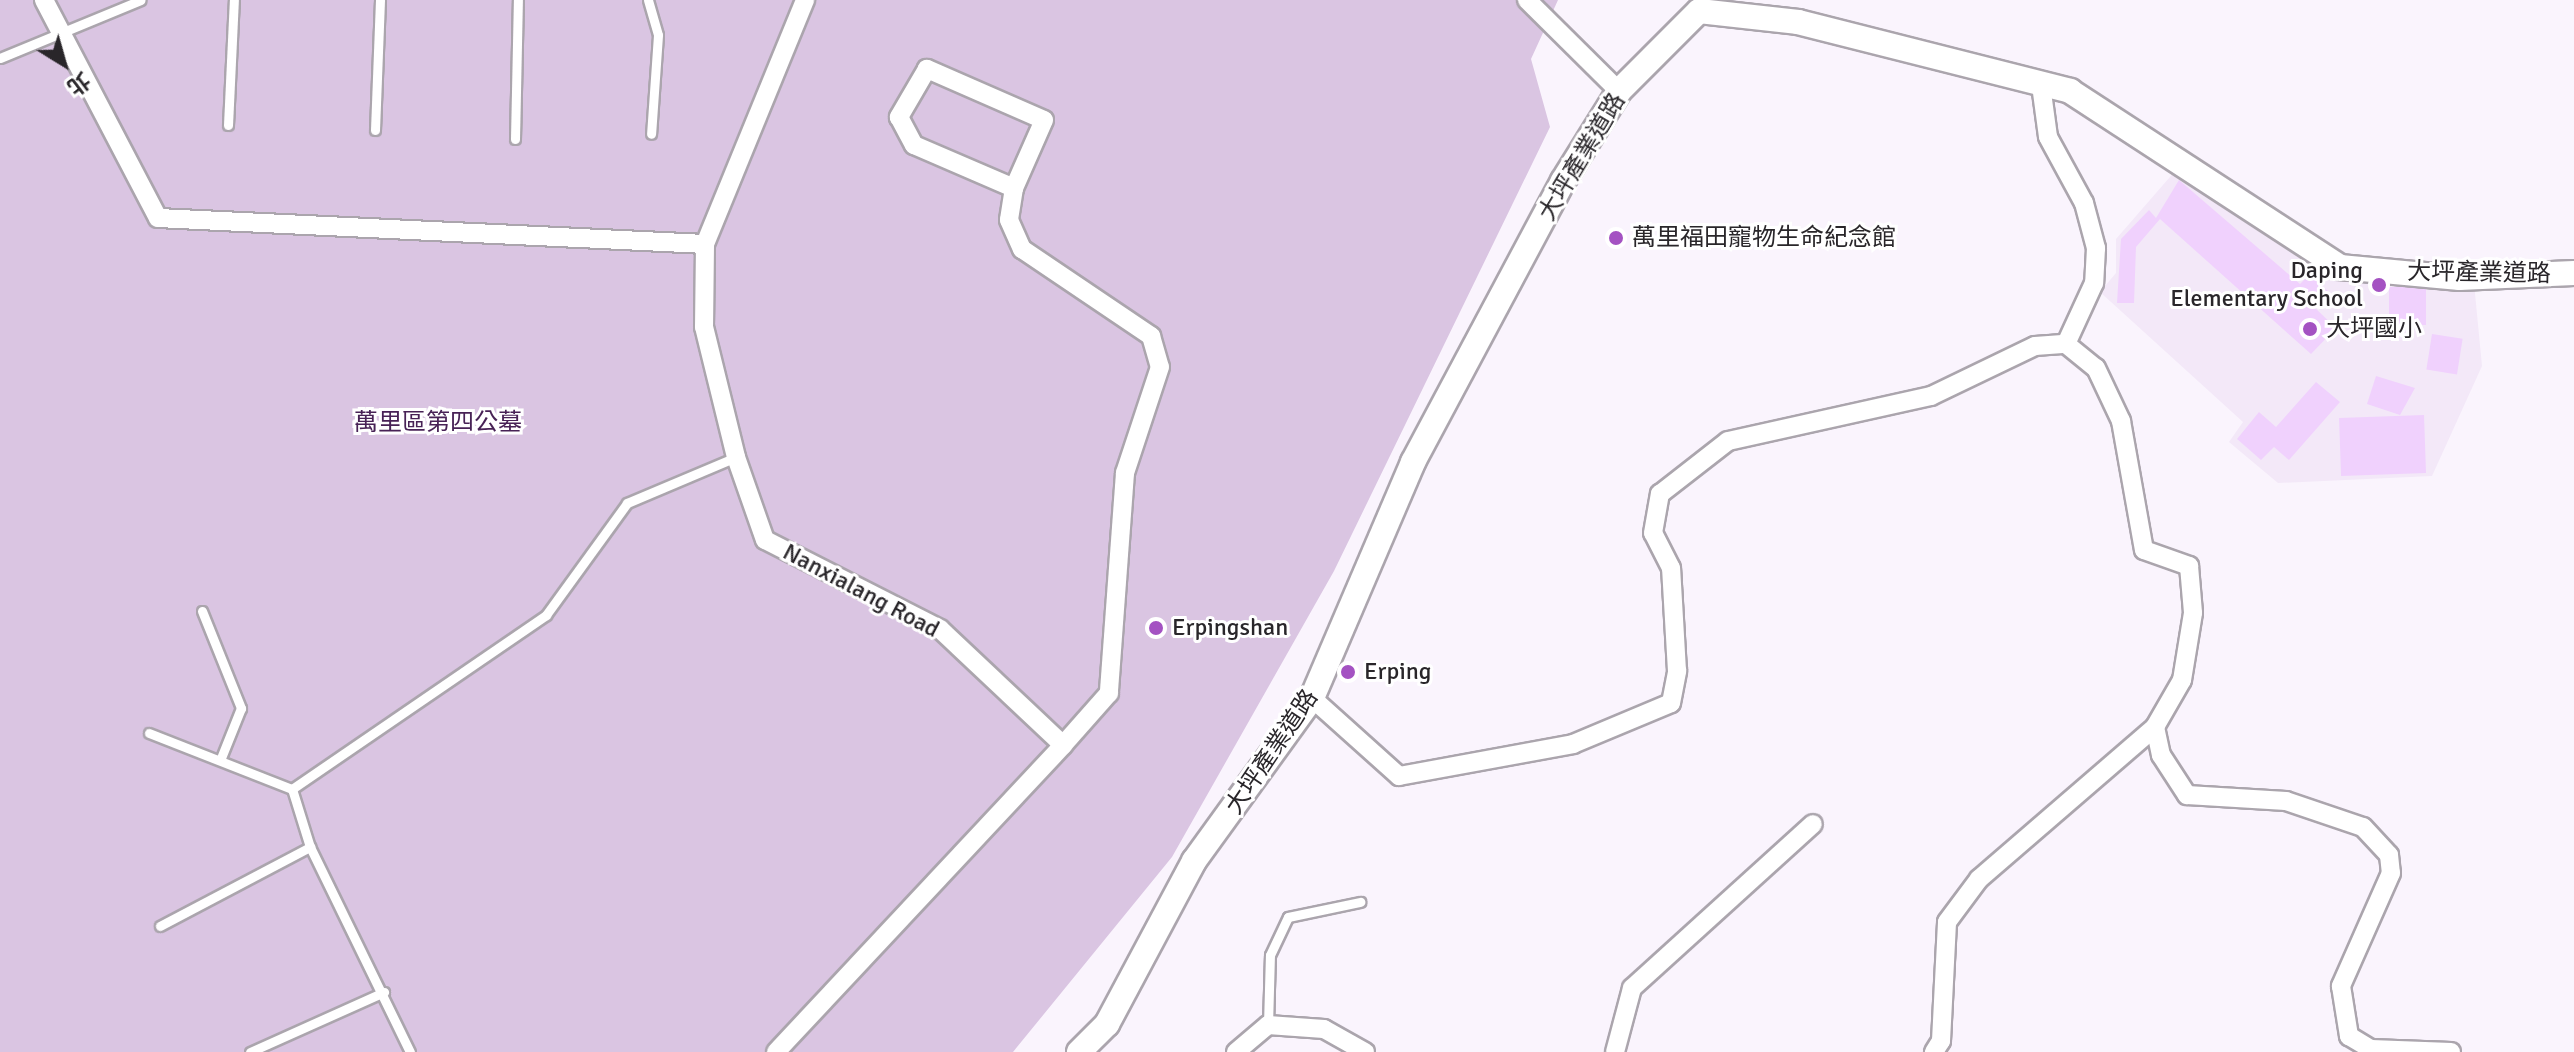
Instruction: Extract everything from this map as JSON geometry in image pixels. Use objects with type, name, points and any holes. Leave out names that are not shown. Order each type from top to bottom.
[{"type":"street","points":[[44,0],[158,218],[705,244]]},
{"type":"street","name":"Nanxialang Road","points":[[805,0],[705,244],[704,327],[736,457],[765,540],[940,629],[1063,745]]},
{"type":"street","points":[[1527,0],[1619,91]]},
{"type":"street","name":"大坪產業道路","points":[[1079,1052],[1107,1024],[1194,861],[1312,698],[1413,462],[1563,181],[1619,91],[1701,6],[1798,22],[1978,62],[2041,85],[2070,91],[2121,122],[2304,250],[2340,267],[2459,278],[2574,273]]},
{"type":"street","points":[[776,1052],[1109,693],[1125,473],[1160,367],[1151,336],[1022,249],[1009,220],[1014,188],[1044,120],[927,69],[899,117],[914,145],[1014,188]]},
{"type":"street","points":[[2041,85],[2048,137],[2084,203],[2096,248],[2094,283],[2066,344]]},
{"type":"street","points":[[1312,698],[1399,776],[1573,744],[1671,703],[1677,671],[1671,568],[1653,533],[1660,494],[1728,441],[1931,396],[2035,346],[2066,344],[2096,368],[2121,421],[2144,550],[2189,566],[2193,613],[2182,680],[2155,727],[1979,879],[1947,922],[1941,1041],[1934,1052]]},
{"type":"street","points":[[2155,727],[2161,755],[2187,795],[2286,801],[2333,814],[2363,827],[2389,855],[2384,894],[2357,937],[2341,986],[2349,1036],[2371,1049],[2451,1052]]},
{"type":"street","points":[[1615,1052],[1632,988],[1813,824]]},
{"type":"street","points":[[1236,1052],[1268,1025],[1324,1029],[1365,1052]]},
{"type":"lane","points":[[0,58],[63,38],[141,0]]},
{"type":"lane","points":[[228,125],[234,0]]},
{"type":"lane","points":[[375,130],[380,0]]},
{"type":"lane","points":[[515,139],[518,0]]},
{"type":"lane","points":[[648,0],[658,35],[651,134]]},
{"type":"lane","points":[[292,789],[546,615],[627,503],[736,457]]},
{"type":"lane","points":[[202,611],[241,708],[221,758]]},
{"type":"lane","points":[[149,733],[221,758],[292,789],[310,847],[384,992],[410,1052]]},
{"type":"lane","points":[[160,926],[310,847]]},
{"type":"lane","points":[[1268,1025],[1270,955],[1288,917],[1360,902]]},
{"type":"lane","points":[[250,1052],[384,992]]},
{"type":"shaded area","name":"大坪國小","points":[[2176,170],[2306,262],[2348,278],[2474,283],[2482,366],[2432,476],[2278,483],[2229,442],[2243,422],[2100,292],[2116,273],[2116,239]]},
{"type":"green space","name":"萬里區第四公墓","points":[[0,0],[1558,0],[1531,59],[1550,127],[1334,571],[1172,857],[1013,1052],[0,1052]]},
{"type":"building","points":[[2179,180],[2300,284],[2309,275],[2328,291],[2314,307],[2336,328],[2311,354],[2160,219],[2136,247],[2134,303],[2117,303],[2121,239],[2149,210],[2156,218]]},
{"type":"building","points":[[2389,287],[2426,287],[2426,325],[2389,325]]},
{"type":"building","points":[[2432,334],[2463,339],[2457,374],[2426,370]]},
{"type":"building","points":[[2376,376],[2415,388],[2400,415],[2367,404]]},
{"type":"building","points":[[2316,382],[2340,402],[2289,460],[2274,447],[2261,460],[2237,439],[2259,412],[2276,427]]},
{"type":"building","points":[[2424,415],[2426,473],[2341,476],[2339,418]]},
{"type":"place","name":"萬里福田寵物生命紀念館","points":[[1616,238]]},
{"type":"place","name":"Daping Elementary School","points":[[2379,285]]},
{"type":"place","name":"大坪國小","points":[[2310,329]]},
{"type":"place","name":"Erpingshan","points":[[1156,628]]},
{"type":"place","name":"Erping","points":[[1348,672]]}]
